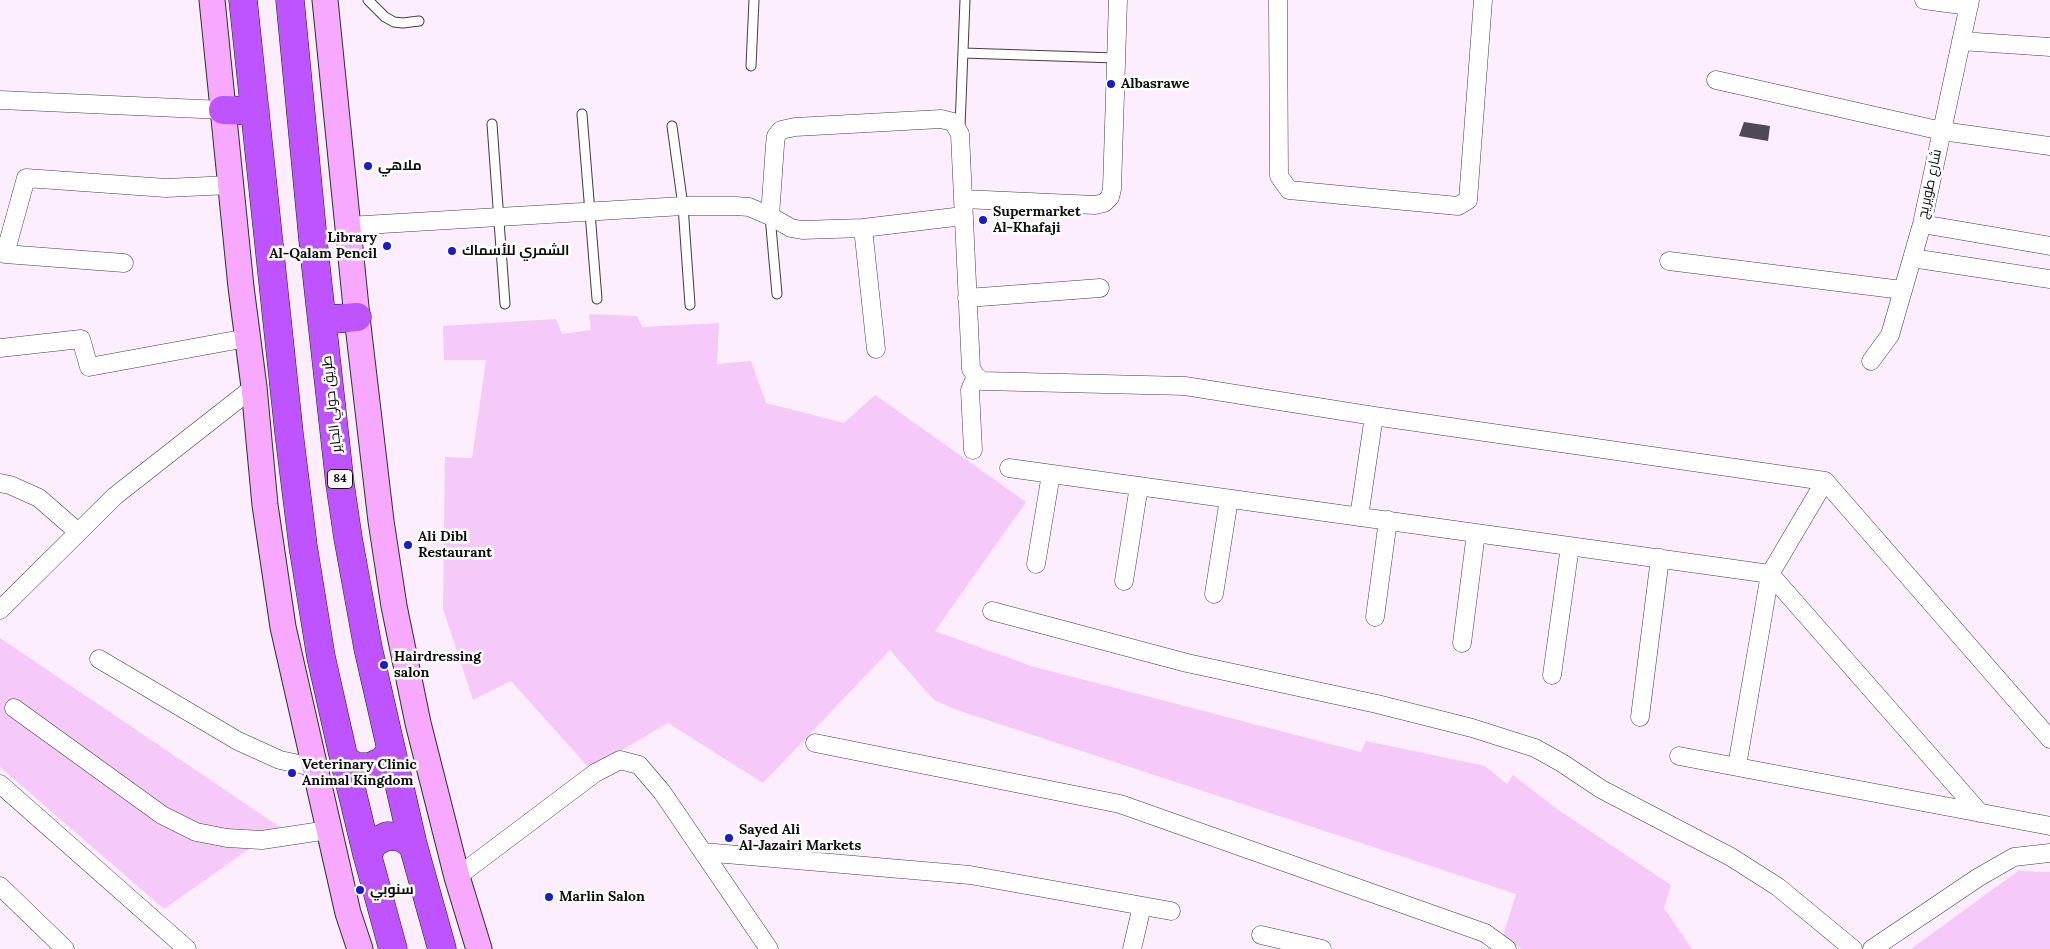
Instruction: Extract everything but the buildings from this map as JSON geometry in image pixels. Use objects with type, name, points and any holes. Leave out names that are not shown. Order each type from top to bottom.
[{"type":"highway","points":[[243,0],[295,492],[321,658],[366,854],[394,949]]},
{"type":"highway","name":"طريق حولي الجاير","points":[[290,0],[322,320],[340,484],[348,538],[368,648],[391,750],[413,844],[442,949]]},
{"type":"highway","points":[[223,110],[255,111]]},
{"type":"highway","points":[[322,320],[357,317]]},
{"type":"highway","points":[[344,759],[356,767],[370,768],[383,761],[391,750]]},
{"type":"highway","points":[[366,854],[375,842],[388,836],[401,837],[413,844]]},
{"type":"main road","points":[[212,0],[265,505],[283,627],[328,830],[348,913],[360,949]]},
{"type":"main road","points":[[325,0],[357,317],[381,521],[394,606],[418,723],[457,877],[478,949]]},
{"type":"street","points":[[348,226],[682,206],[735,206],[749,207],[783,224],[802,230],[863,228],[963,208],[1095,205],[1104,203],[1110,197],[1112,189],[1118,0]]},
{"type":"street","points":[[1278,0],[1279,176],[1289,190],[1458,206],[1468,200],[1483,0]]},
{"type":"street","points":[[1924,0],[1969,3]]},
{"type":"street","name":"شارع طويريج","points":[[1871,362],[1890,334],[1922,224],[1969,3]]},
{"type":"street","points":[[1961,42],[2050,47]]},
{"type":"street","points":[[1716,80],[1942,131],[2050,146]]},
{"type":"street","points":[[0,100],[223,110]]},
{"type":"street","points":[[770,216],[776,136],[781,130],[795,127],[941,119],[953,122],[960,134],[972,369],[982,381],[991,383],[1185,386],[1374,416],[1825,481],[2050,739]]},
{"type":"street","points":[[124,263],[5,254],[26,178],[166,188],[230,185]]},
{"type":"street","points":[[1922,224],[2050,246]]},
{"type":"street","points":[[863,228],[876,349]]},
{"type":"street","points":[[1912,258],[2050,278]]},
{"type":"street","points":[[1669,262],[1902,290]]},
{"type":"street","points":[[967,298],[1100,288]]},
{"type":"street","points":[[0,348],[81,339],[89,366],[247,338]]},
{"type":"street","points":[[973,450],[970,390],[976,376]]},
{"type":"street","points":[[0,610],[115,496],[254,387]]},
{"type":"street","points":[[1359,517],[1374,416]]},
{"type":"street","points":[[1010,468],[1770,574],[1980,812]]},
{"type":"street","points":[[1036,564],[1051,474]]},
{"type":"street","points":[[1736,766],[1770,574],[1825,481]]},
{"type":"street","points":[[0,483],[10,485],[39,498],[78,532]]},
{"type":"street","points":[[1124,581],[1139,486]]},
{"type":"street","points":[[1214,594],[1229,499]]},
{"type":"street","points":[[1375,617],[1388,520]]},
{"type":"street","points":[[1462,644],[1476,533]]},
{"type":"street","points":[[1552,675],[1570,546]]},
{"type":"street","points":[[1640,717],[1660,558]]},
{"type":"street","points":[[992,612],[1187,663],[1377,704],[1472,728],[1535,748],[1562,763],[1601,790],[1731,857],[1778,887],[1853,949]]},
{"type":"street","points":[[99,659],[238,741],[280,760],[313,767]]},
{"type":"street","points":[[14,708],[162,815],[196,832],[227,838],[262,840],[328,830]]},
{"type":"street","points":[[815,743],[1120,804],[1485,933],[1507,949]]},
{"type":"street","points":[[1680,756],[2050,826]]},
{"type":"street","points":[[457,877],[596,773],[620,760],[639,765],[662,792],[769,949]]},
{"type":"street","points":[[0,784],[186,949]]},
{"type":"street","points":[[703,852],[970,875],[1171,911]]},
{"type":"street","points":[[1872,949],[1979,877],[2014,857],[2050,853]]},
{"type":"street","points":[[0,886],[65,949]]},
{"type":"street","points":[[1132,949],[1142,906]]},
{"type":"street","points":[[1261,935],[1322,949]]},
{"type":"lane","points":[[368,0],[385,17],[394,22],[419,21]]},
{"type":"lane","points":[[751,66],[754,0]]},
{"type":"lane","points":[[960,134],[965,0]]},
{"type":"lane","points":[[963,53],[1116,58]]},
{"type":"lane","points":[[582,114],[597,298]]},
{"type":"lane","points":[[492,124],[505,304]]},
{"type":"lane","points":[[672,126],[682,206],[690,305]]},
{"type":"lane","points":[[770,216],[777,294]]},
{"type":"shaded area","points":[[589,314],[637,316],[642,327],[719,323],[717,364],[751,361],[766,403],[844,423],[875,395],[1026,502],[935,631],[1031,666],[1361,752],[1366,741],[1485,766],[1507,784],[1513,775],[1557,809],[1671,885],[1664,908],[1692,949],[1522,949],[1503,936],[1516,894],[954,709],[934,700],[890,650],[763,783],[668,723],[590,769],[511,681],[473,700],[443,609],[445,457],[472,458],[486,360],[444,360],[443,326],[556,319],[562,334],[591,330]]},
{"type":"shaded area","points":[[0,638],[280,827],[164,909],[0,767]]},
{"type":"shaded area","points":[[2018,871],[2050,872],[2050,949],[1911,949]]},
{"type":"place","name":"Albasrawe","points":[[1111,84]]},
{"type":"place","name":"ملاهي","points":[[368,166]]},
{"type":"place","name":"Supermarket Al-Khafaji","points":[[983,220]]},
{"type":"place","name":"Library Al-Qalam Pencil","points":[[387,246]]},
{"type":"place","name":"الشمري للأسماك","points":[[452,251]]},
{"type":"place","name":"Ali Dibl Restaurant","points":[[408,545]]},
{"type":"place","name":"Hairdressing salon","points":[[384,665]]},
{"type":"place","name":"Veterinary Clinic Animal Kingdom","points":[[292,773]]},
{"type":"place","name":"Sayed Ali Al-Jazairi Markets","points":[[729,838]]},
{"type":"place","name":"سنوبي","points":[[360,890]]},
{"type":"place","name":"Marlin Salon","points":[[549,897]]}]
